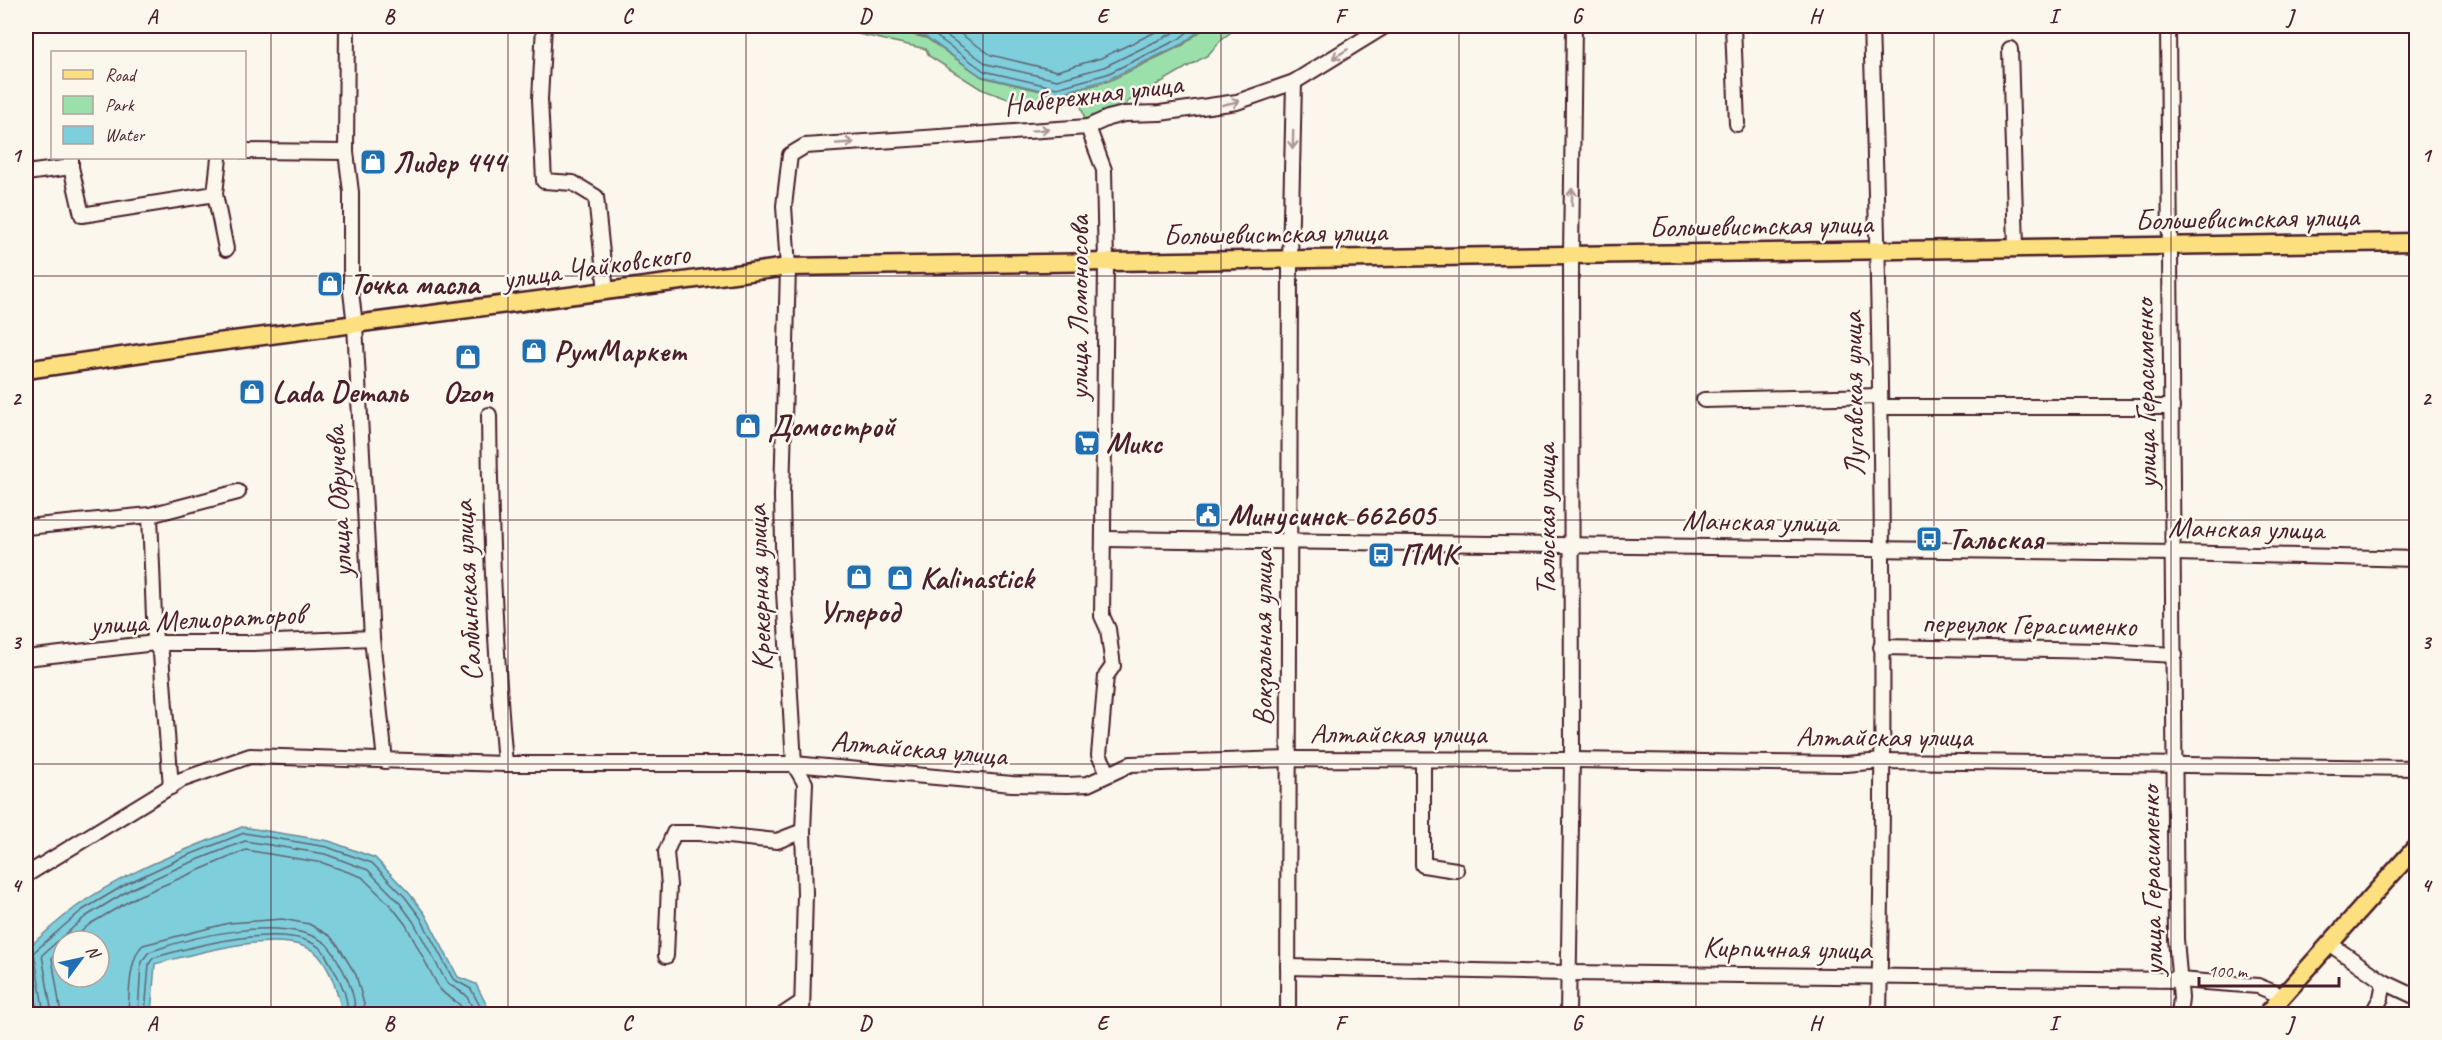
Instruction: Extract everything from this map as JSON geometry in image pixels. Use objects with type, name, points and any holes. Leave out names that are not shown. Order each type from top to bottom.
[{"type":"main road","name":"Большевистская улица","points":[[1106,263],[2416,242]]},
{"type":"main road","name":"улица Чайковского","points":[[26,370],[211,343],[788,267],[1106,263]]},
{"type":"main road","points":[[2267,1014],[2416,848]]},
{"type":"street","name":"улица Обручева","points":[[347,26],[346,152],[351,192],[351,292],[355,325],[372,638],[385,761]]},
{"type":"street","points":[[544,26],[540,99],[544,181],[573,183],[596,196],[606,291]]},
{"type":"street","name":"Набережная улица","points":[[790,155],[805,146],[1088,127],[1124,114],[1160,113],[1237,102],[1294,82],[1385,26]]},
{"type":"street","name":"Тальская улица","points":[[1568,1014],[1572,760],[1571,255],[1574,26]]},
{"type":"street","points":[[1733,26],[1737,124]]},
{"type":"street","name":"Лугавская улица","points":[[1871,26],[1878,251],[1882,550],[1883,761],[1879,1014]]},
{"type":"street","name":"улица Герасименко","points":[[2168,26],[2176,939],[2179,1014]]},
{"type":"street","points":[[2010,49],[2016,247]]},
{"type":"street","name":"Вокзальная улица","points":[[1288,1014],[1290,261],[1294,82]]},
{"type":"street","name":"улица Ломоносова","points":[[1088,127],[1104,170],[1106,263],[1102,616],[1108,629],[1113,666],[1106,676],[1099,755],[1109,774]]},
{"type":"street","points":[[246,151],[346,152]]},
{"type":"street","name":"Крекерная улица","points":[[790,155],[784,206],[788,267],[782,495],[784,591],[794,764],[805,783],[802,1008]]},
{"type":"street","points":[[219,159],[215,194],[226,249]]},
{"type":"street","points":[[26,173],[71,162],[82,215],[215,194]]},
{"type":"street","points":[[1704,400],[2172,407]]},
{"type":"street","name":"Салбинская улица","points":[[489,415],[489,486],[496,664],[505,764]]},
{"type":"street","points":[[26,526],[150,515],[238,492]]},
{"type":"street","points":[[150,515],[155,643],[161,654],[171,787]]},
{"type":"street","name":"Манская улица","points":[[1103,539],[2174,553],[2416,559]]},
{"type":"street","name":"улица Мелиораторов","points":[[26,658],[155,643],[372,638]]},
{"type":"street","name":"переулок Герасименко","points":[[1881,647],[2102,651],[2175,655]]},
{"type":"street","name":"Алтайская улица","points":[[26,874],[182,780],[250,756],[505,764],[794,764],[1034,784],[1088,784],[1131,764],[1290,759],[1846,764],[1883,761],[2416,768]]},
{"type":"street","points":[[1423,761],[1423,865],[1456,870]]},
{"type":"street","points":[[666,956],[669,885],[666,852],[674,833],[699,833],[777,841],[803,831]]},
{"type":"street","points":[[2330,944],[2384,982],[2416,997]]},
{"type":"street","name":"Кирпичная улица","points":[[1288,967],[1568,973],[2179,980],[2258,986],[2282,996]]},
{"type":"street","points":[[2372,1014],[2381,998],[2384,982]]},
{"type":"street","points":[[784,1014],[802,1008]]},
{"type":"green space","points":[[822,26],[876,26],[926,38],[982,77],[1058,95],[1109,81],[1183,45],[1207,26],[1239,26],[1222,39],[1208,55],[1127,102],[1124,110],[1085,120],[1080,102],[1019,103],[981,89],[929,56],[926,49]]},
{"type":"water","points":[[881,26],[1205,26],[1182,44],[1109,79],[1058,94],[981,76],[926,37]]},
{"type":"water","points":[[242,827],[329,841],[375,858],[409,893],[425,914],[458,977],[476,984],[491,1014],[324,1014],[342,1010],[330,974],[318,955],[304,946],[285,942],[263,942],[214,949],[155,964],[151,1014],[38,1014],[27,949],[51,927],[95,894],[156,862]]},
{"type":"place","name":"Лидер 444","points":[[373,162]]},
{"type":"place","name":"Точка масла","points":[[330,284]]},
{"type":"place","name":"РумМаркет","points":[[534,351]]},
{"type":"place","name":"Ozon","points":[[468,357]]},
{"type":"place","name":"Lada Dеталь","points":[[252,392]]},
{"type":"place","name":"Домострой","points":[[748,426]]},
{"type":"place","name":"Микс","points":[[1087,443]]},
{"type":"place","name":"Минусинск 662605","points":[[1208,515]]},
{"type":"place","name":"Тальская","points":[[1929,539]]},
{"type":"place","name":"ПМК","points":[[1381,555]]},
{"type":"place","name":"Углерод","points":[[859,577]]},
{"type":"place","name":"Kalinastick","points":[[900,578]]}]
